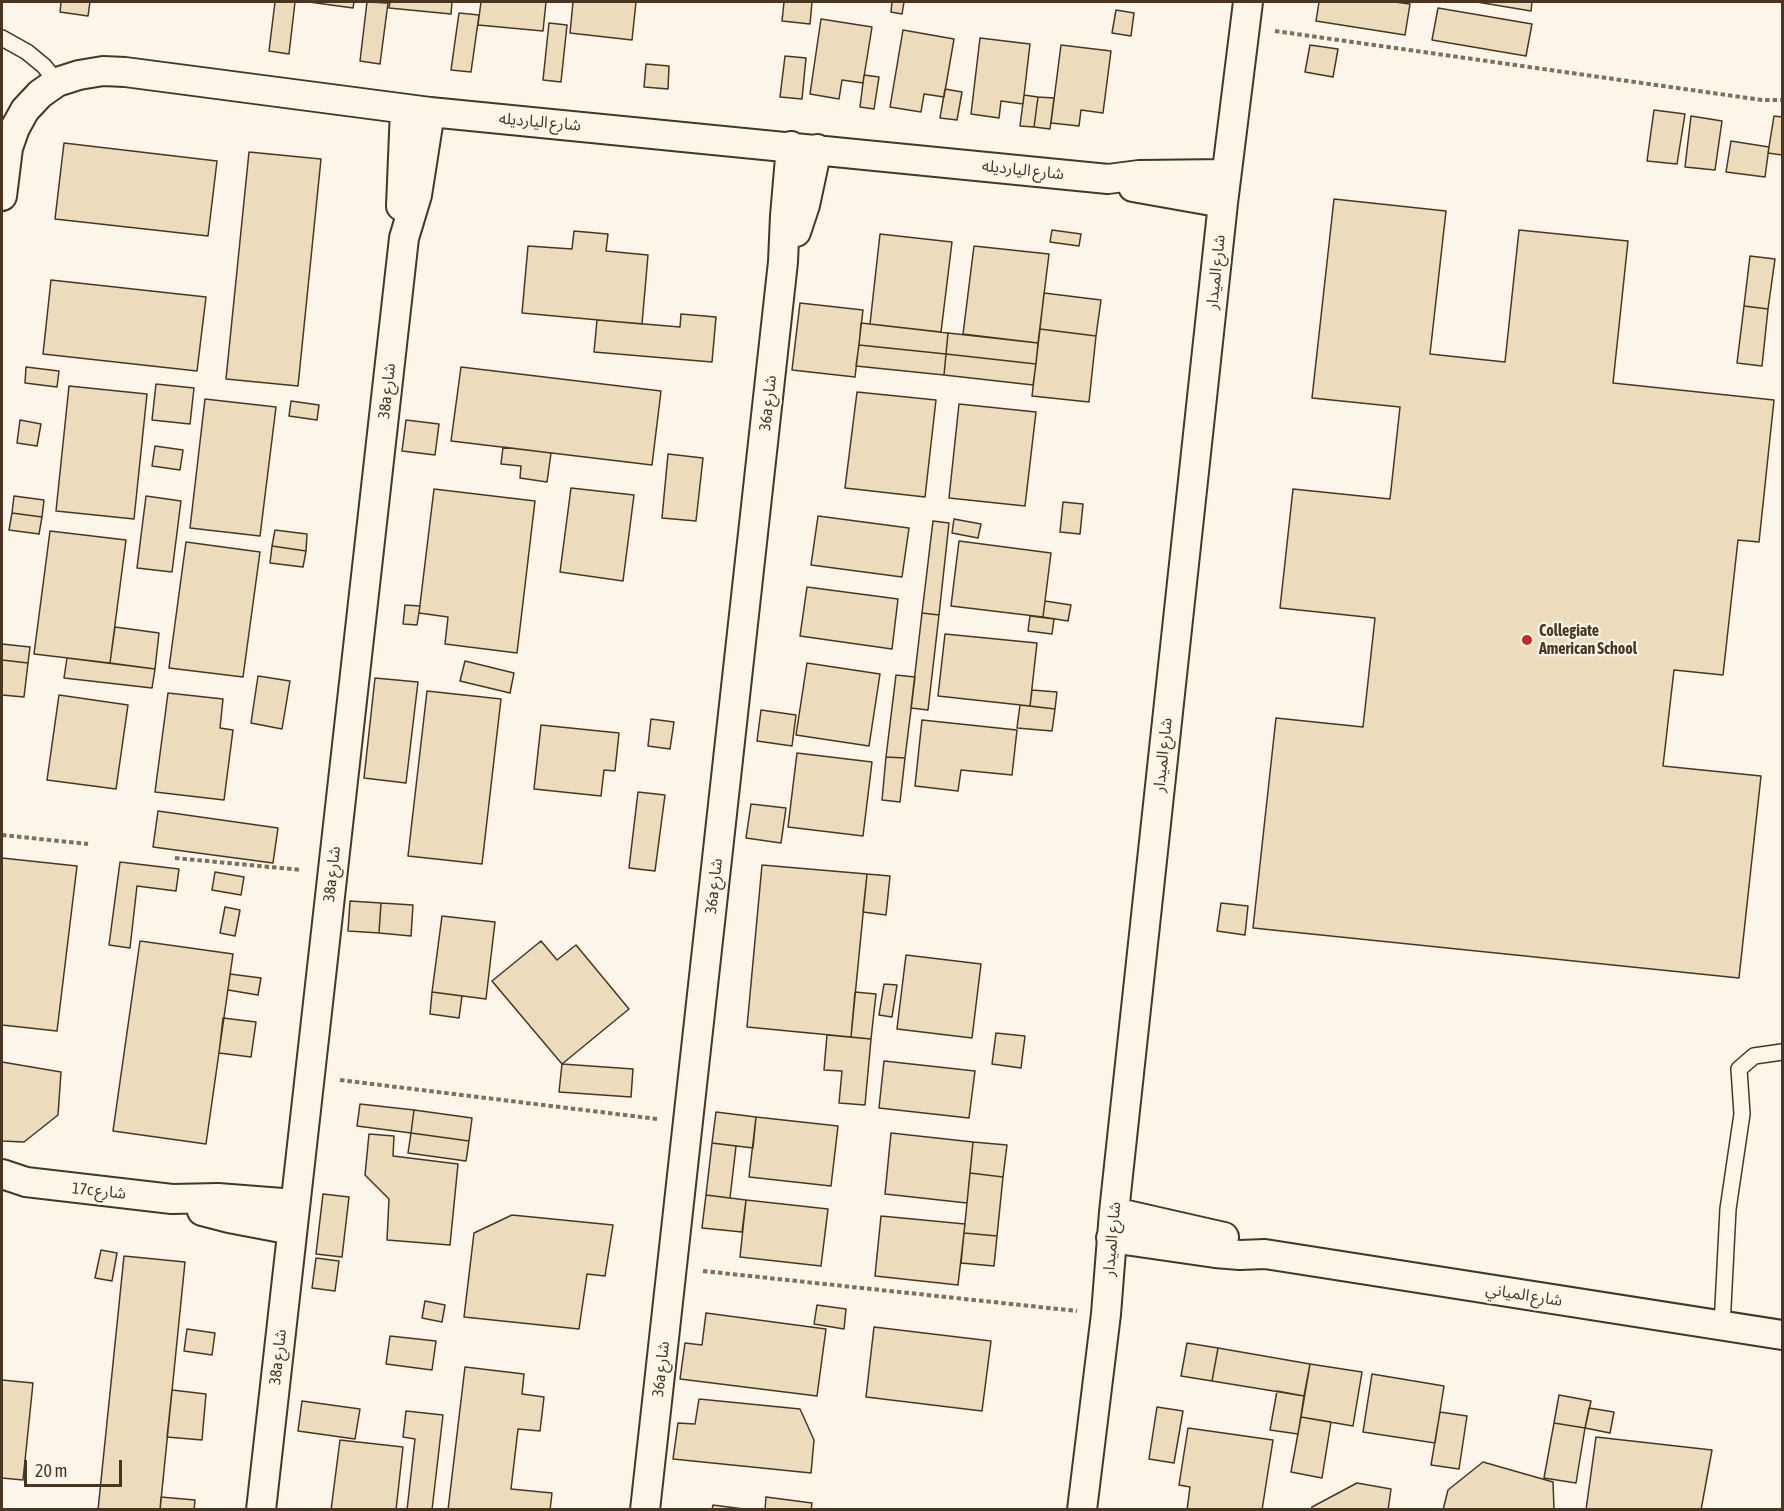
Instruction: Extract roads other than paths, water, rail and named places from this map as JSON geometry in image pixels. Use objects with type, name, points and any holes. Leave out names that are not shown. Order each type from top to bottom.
[{"type":"street","name":"شارع الميدار","points":[[1082,1509],[1106,1314],[1112,1225],[1226,174],[1246,14]]},
{"type":"street","name":"شارع اليارديله","points":[[2,196],[8,148],[15,128],[26,110],[40,94],[57,82],[102,71],[125,72],[418,110],[1108,179],[1152,191],[1223,203]]},
{"type":"street","name":"38a شارع","points":[[261,1509],[404,238],[401,178],[418,110]]},
{"type":"street","name":"36a شارع","points":[[645,1509],[783,262],[784,223],[804,148]]},
{"type":"street","name":"شارع اليارديله","points":[[1108,179],[1139,175],[1226,174]]},
{"type":"street","name":"17c شارع","points":[[10,1181],[172,1199],[215,1215],[294,1217]]},
{"type":"street","name":"شارع المياني","points":[[1112,1225],[1215,1253],[1264,1254],[1782,1335]]},
{"type":"lane","points":[[2,38],[27,52],[44,66],[57,82]]},
{"type":"lane","points":[[1722,1326],[1728,1209],[1742,1114],[1739,1069],[1754,1056],[1782,1052]]},
{"type":"place","name":"Collegiate American School","points":[[1527,640]]}]
